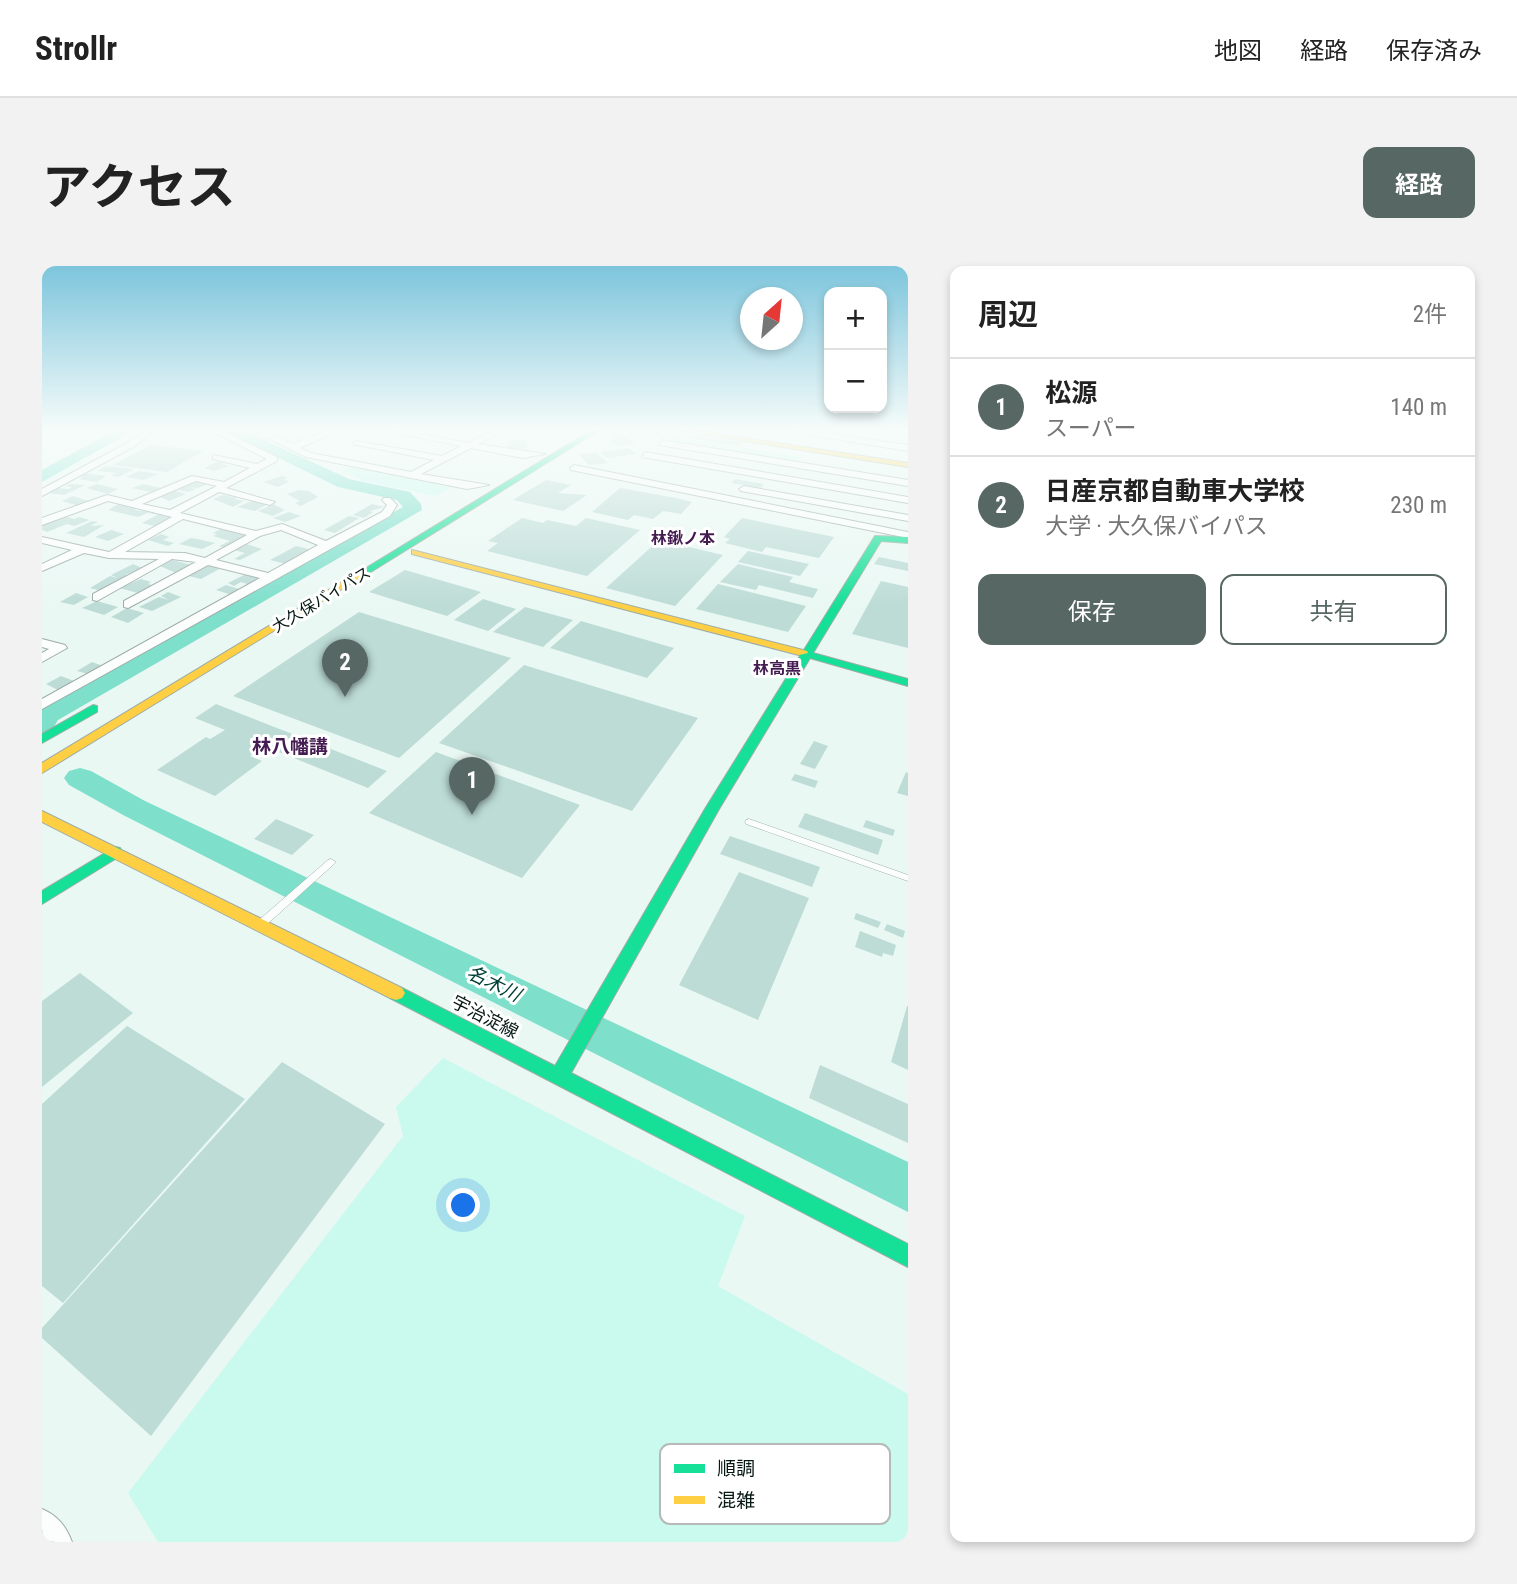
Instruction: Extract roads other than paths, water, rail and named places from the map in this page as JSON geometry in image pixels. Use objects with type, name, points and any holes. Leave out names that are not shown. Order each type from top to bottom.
[{"type":"main road","points":[[373,547],[479,488]]},
{"type":"main road","name":"大久保バイパス","points":[[42,769],[461,509],[490,488]]},
{"type":"main road","name":"大久保バイパス","points":[[42,755],[501,488]]},
{"type":"main road","points":[[42,786],[415,552],[512,488]]},
{"type":"main road","points":[[559,1077],[597,1006],[712,809],[878,538],[908,538]]},
{"type":"main road","points":[[415,552],[806,654],[908,684]]},
{"type":"main road","points":[[42,739],[102,704]]},
{"type":"main road","name":"宇治淀線","points":[[42,816],[262,924],[908,1256]]},
{"type":"main road","points":[[42,898],[115,852]]},
{"type":"street","points":[[133,504],[172,488]]},
{"type":"street","points":[[109,555],[221,488]]},
{"type":"street","points":[[224,488],[270,502]]},
{"type":"street","points":[[672,488],[908,538]]},
{"type":"street","points":[[734,488],[908,518]]},
{"type":"street","points":[[771,494],[777,488]]},
{"type":"street","points":[[835,488],[908,500]]},
{"type":"street","points":[[780,509],[791,497]]},
{"type":"street","points":[[42,522],[107,498],[256,534]]},
{"type":"street","points":[[42,705],[386,514],[392,505],[387,500]]},
{"type":"street","points":[[128,604],[256,534],[282,527],[327,545]]},
{"type":"street","points":[[42,540],[109,555],[185,556],[270,577]]},
{"type":"street","points":[[42,568],[81,550]]},
{"type":"street","points":[[97,597],[171,557]]},
{"type":"street","points":[[42,642],[60,648],[42,657]]},
{"type":"street","points":[[42,1526],[54,1542]]},
{"type":"lane","points":[[749,822],[908,878]]},
{"type":"lane","points":[[262,924],[331,862]]},
{"type":"waterway","name":"名木川","points":[[42,724],[47,715],[412,510],[412,504],[403,496],[365,488]]},
{"type":"waterway","name":"名木川","points":[[80,778],[134,808],[908,1188]]},
{"type":"place","name":"日産京都自動車大学校","points":[[345,697]]},
{"type":"place","name":"松源","points":[[472,815]]},
{"type":"district","name":"林鍬ノ本","points":[[683,538]]},
{"type":"district","name":"林高黒","points":[[777,668]]},
{"type":"district","name":"林八幡講","points":[[290,746]]}]
